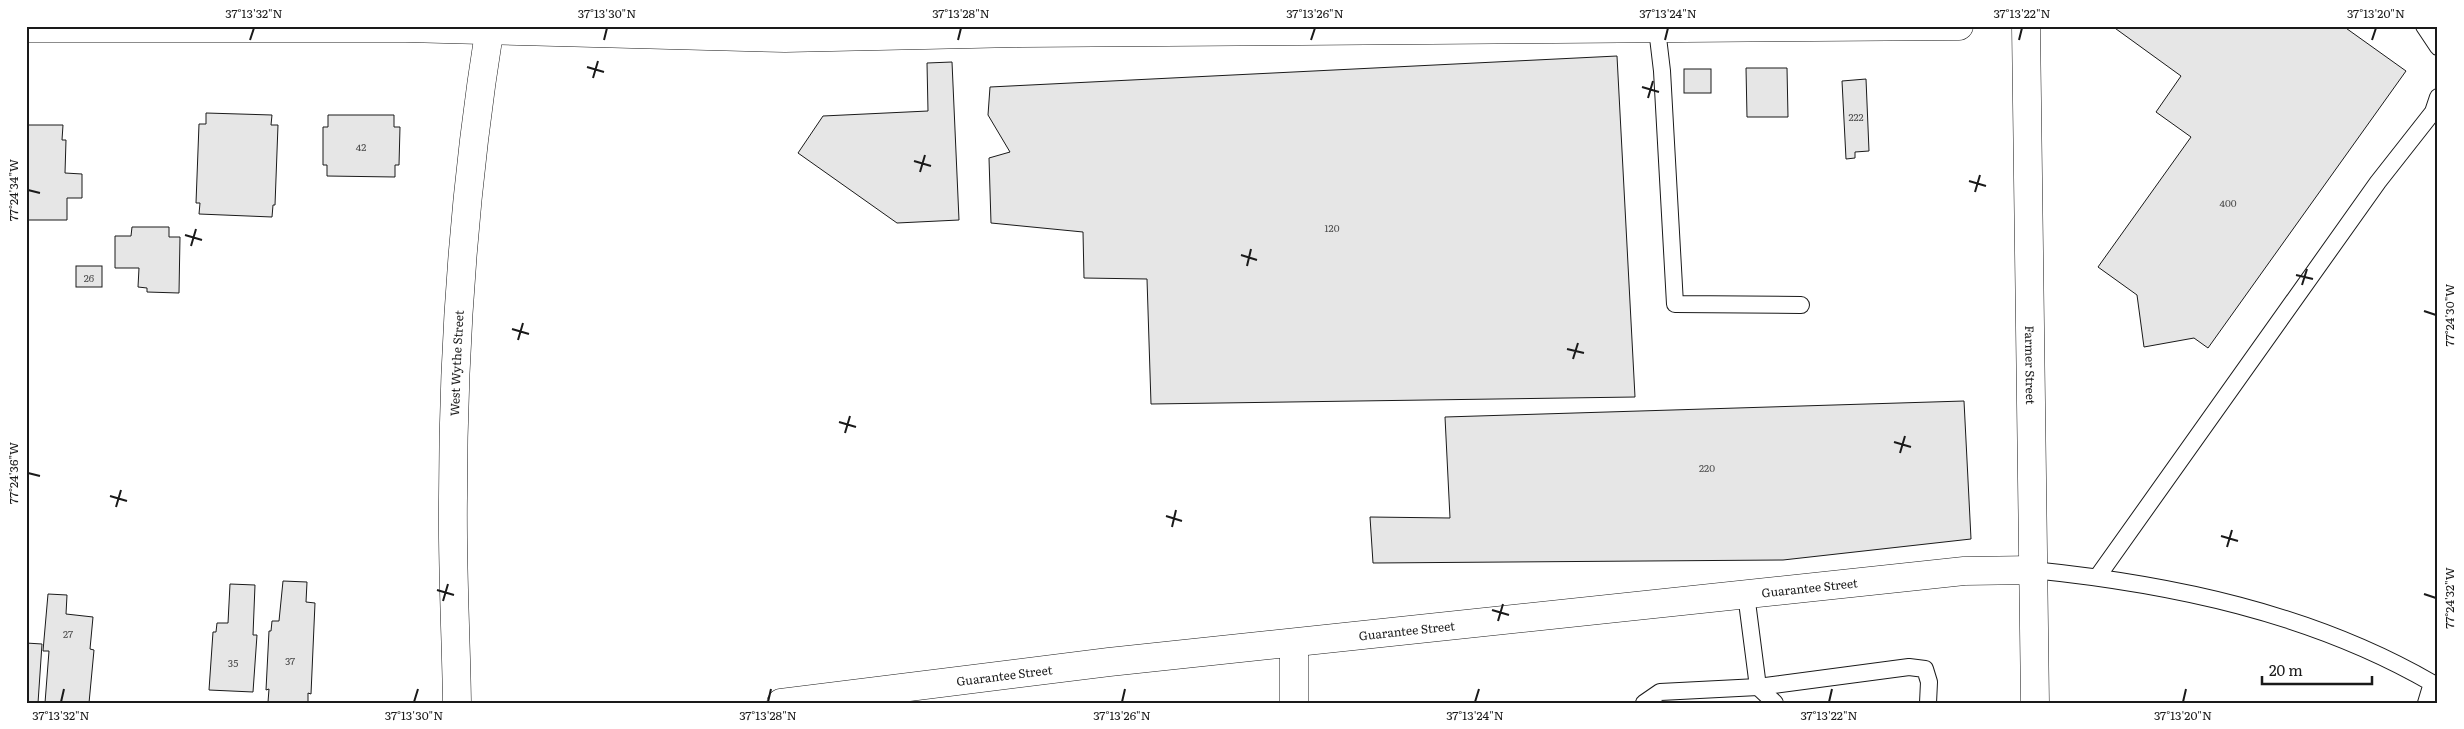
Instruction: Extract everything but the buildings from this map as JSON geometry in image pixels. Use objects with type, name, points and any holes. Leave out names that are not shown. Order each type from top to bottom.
[{"type":"street","points":[[26,28],[490,28],[785,38],[1022,33],[1959,26]]},
{"type":"street","name":"Farmer Street","points":[[2026,26],[2035,703]]},
{"type":"street","name":"West Wythe Street","points":[[457,703],[453,499],[456,367],[463,244],[478,105],[490,28]]},
{"type":"street","name":"Guarantee Street","points":[[781,703],[1109,662],[1746,594],[1964,571],[2033,570]]},
{"type":"street","points":[[1294,643],[1294,703]]},
{"type":"lane","points":[[2424,26],[2438,47]]},
{"type":"lane","points":[[1657,29],[1662,71],[1676,304],[1801,305]]},
{"type":"lane","points":[[2098,576],[2378,182],[2433,112],[2438,97]]},
{"type":"lane","points":[[2033,570],[2098,576],[2203,596],[2302,625],[2383,656],[2435,679],[2426,703]]},
{"type":"lane","points":[[1746,594],[1758,687],[1775,703]]},
{"type":"lane","points":[[1644,703],[1660,692],[1758,687],[1909,667],[1924,669],[1929,682],[1928,703]]}]
